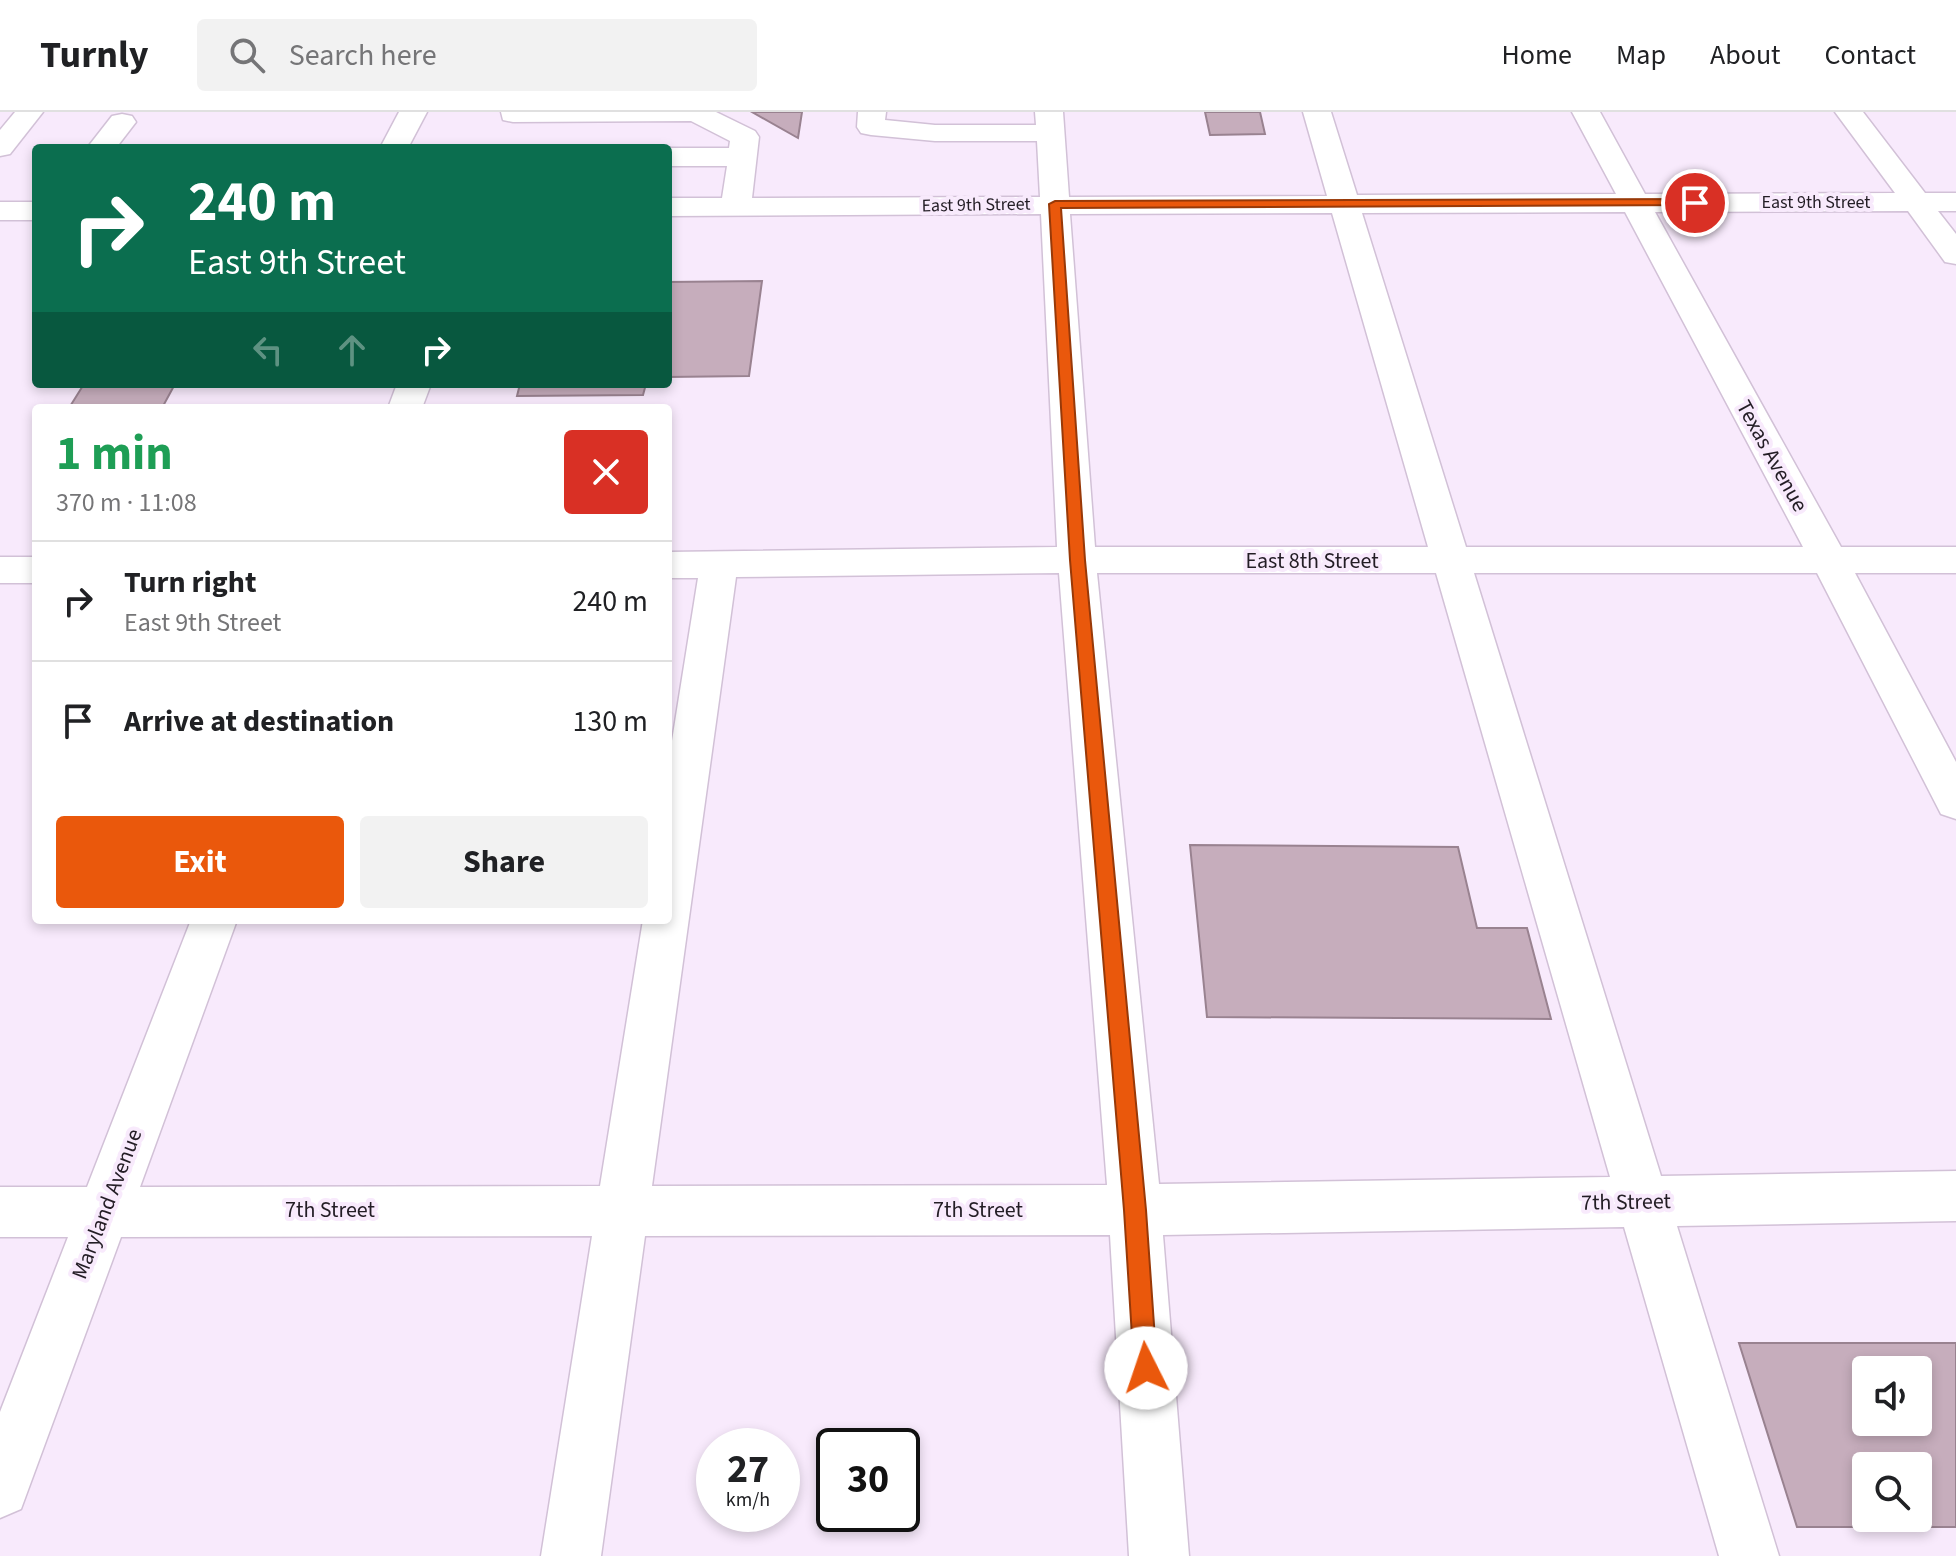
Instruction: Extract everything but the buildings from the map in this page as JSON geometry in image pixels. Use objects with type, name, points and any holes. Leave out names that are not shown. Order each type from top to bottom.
[{"type":"street","points":[[0,148],[29,112]]},
{"type":"street","points":[[396,144],[413,112]]},
{"type":"street","points":[[872,112],[871,127],[935,122],[1050,123],[1077,560],[1135,1210],[1159,1556]]},
{"type":"street","points":[[1317,112],[1749,1556]]},
{"type":"street","name":"Texas Avenue","points":[[1586,112],[1956,802]]},
{"type":"street","points":[[1849,112],[1956,255]]},
{"type":"street","points":[[510,121],[605,121],[696,113],[745,137],[736,207]]},
{"type":"street","points":[[104,144],[122,122]]},
{"type":"street","points":[[672,157],[744,157]]},
{"type":"street","name":"East 9th Street","points":[[672,207],[1956,202]]},
{"type":"street","points":[[0,211],[32,211]]},
{"type":"street","name":"East 8th Street","points":[[672,565],[1077,560],[1956,560]]},
{"type":"street","points":[[672,883],[719,564]]},
{"type":"street","points":[[0,570],[32,570]]},
{"type":"street","name":"Maryland Avenue","points":[[0,1488],[212,924]]},
{"type":"street","points":[[571,1556],[665,924]]},
{"type":"street","name":"7th Street","points":[[0,1212],[1135,1210],[1956,1196]]},
{"type":"route","points":[[1146,1368],[1135,1210],[1077,560],[1055,204],[1695,203]]}]
